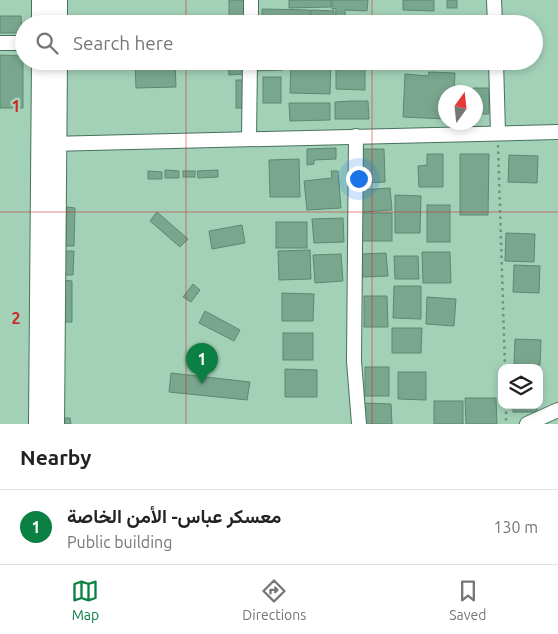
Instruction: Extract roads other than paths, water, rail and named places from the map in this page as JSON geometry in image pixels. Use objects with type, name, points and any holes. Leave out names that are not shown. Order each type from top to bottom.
[{"type":"main road","points":[[40,0],[41,15]]},
{"type":"main road","points":[[58,0],[58,15]]},
{"type":"main road","points":[[42,70],[49,144],[55,424]]},
{"type":"main road","points":[[38,424],[49,144],[57,70]]},
{"type":"street","points":[[251,0],[251,15]]},
{"type":"street","points":[[494,0],[495,15]]},
{"type":"street","points":[[0,43],[15,43]]},
{"type":"street","points":[[250,70],[250,138]]},
{"type":"street","points":[[496,70],[498,133]]},
{"type":"street","points":[[49,144],[558,132]]},
{"type":"street","points":[[356,136],[354,361],[359,424]]},
{"type":"street","points":[[528,424],[558,410]]},
{"type":"place","name":"معسكر عباس- الأمن الخاصة","points":[[202,384]]}]
